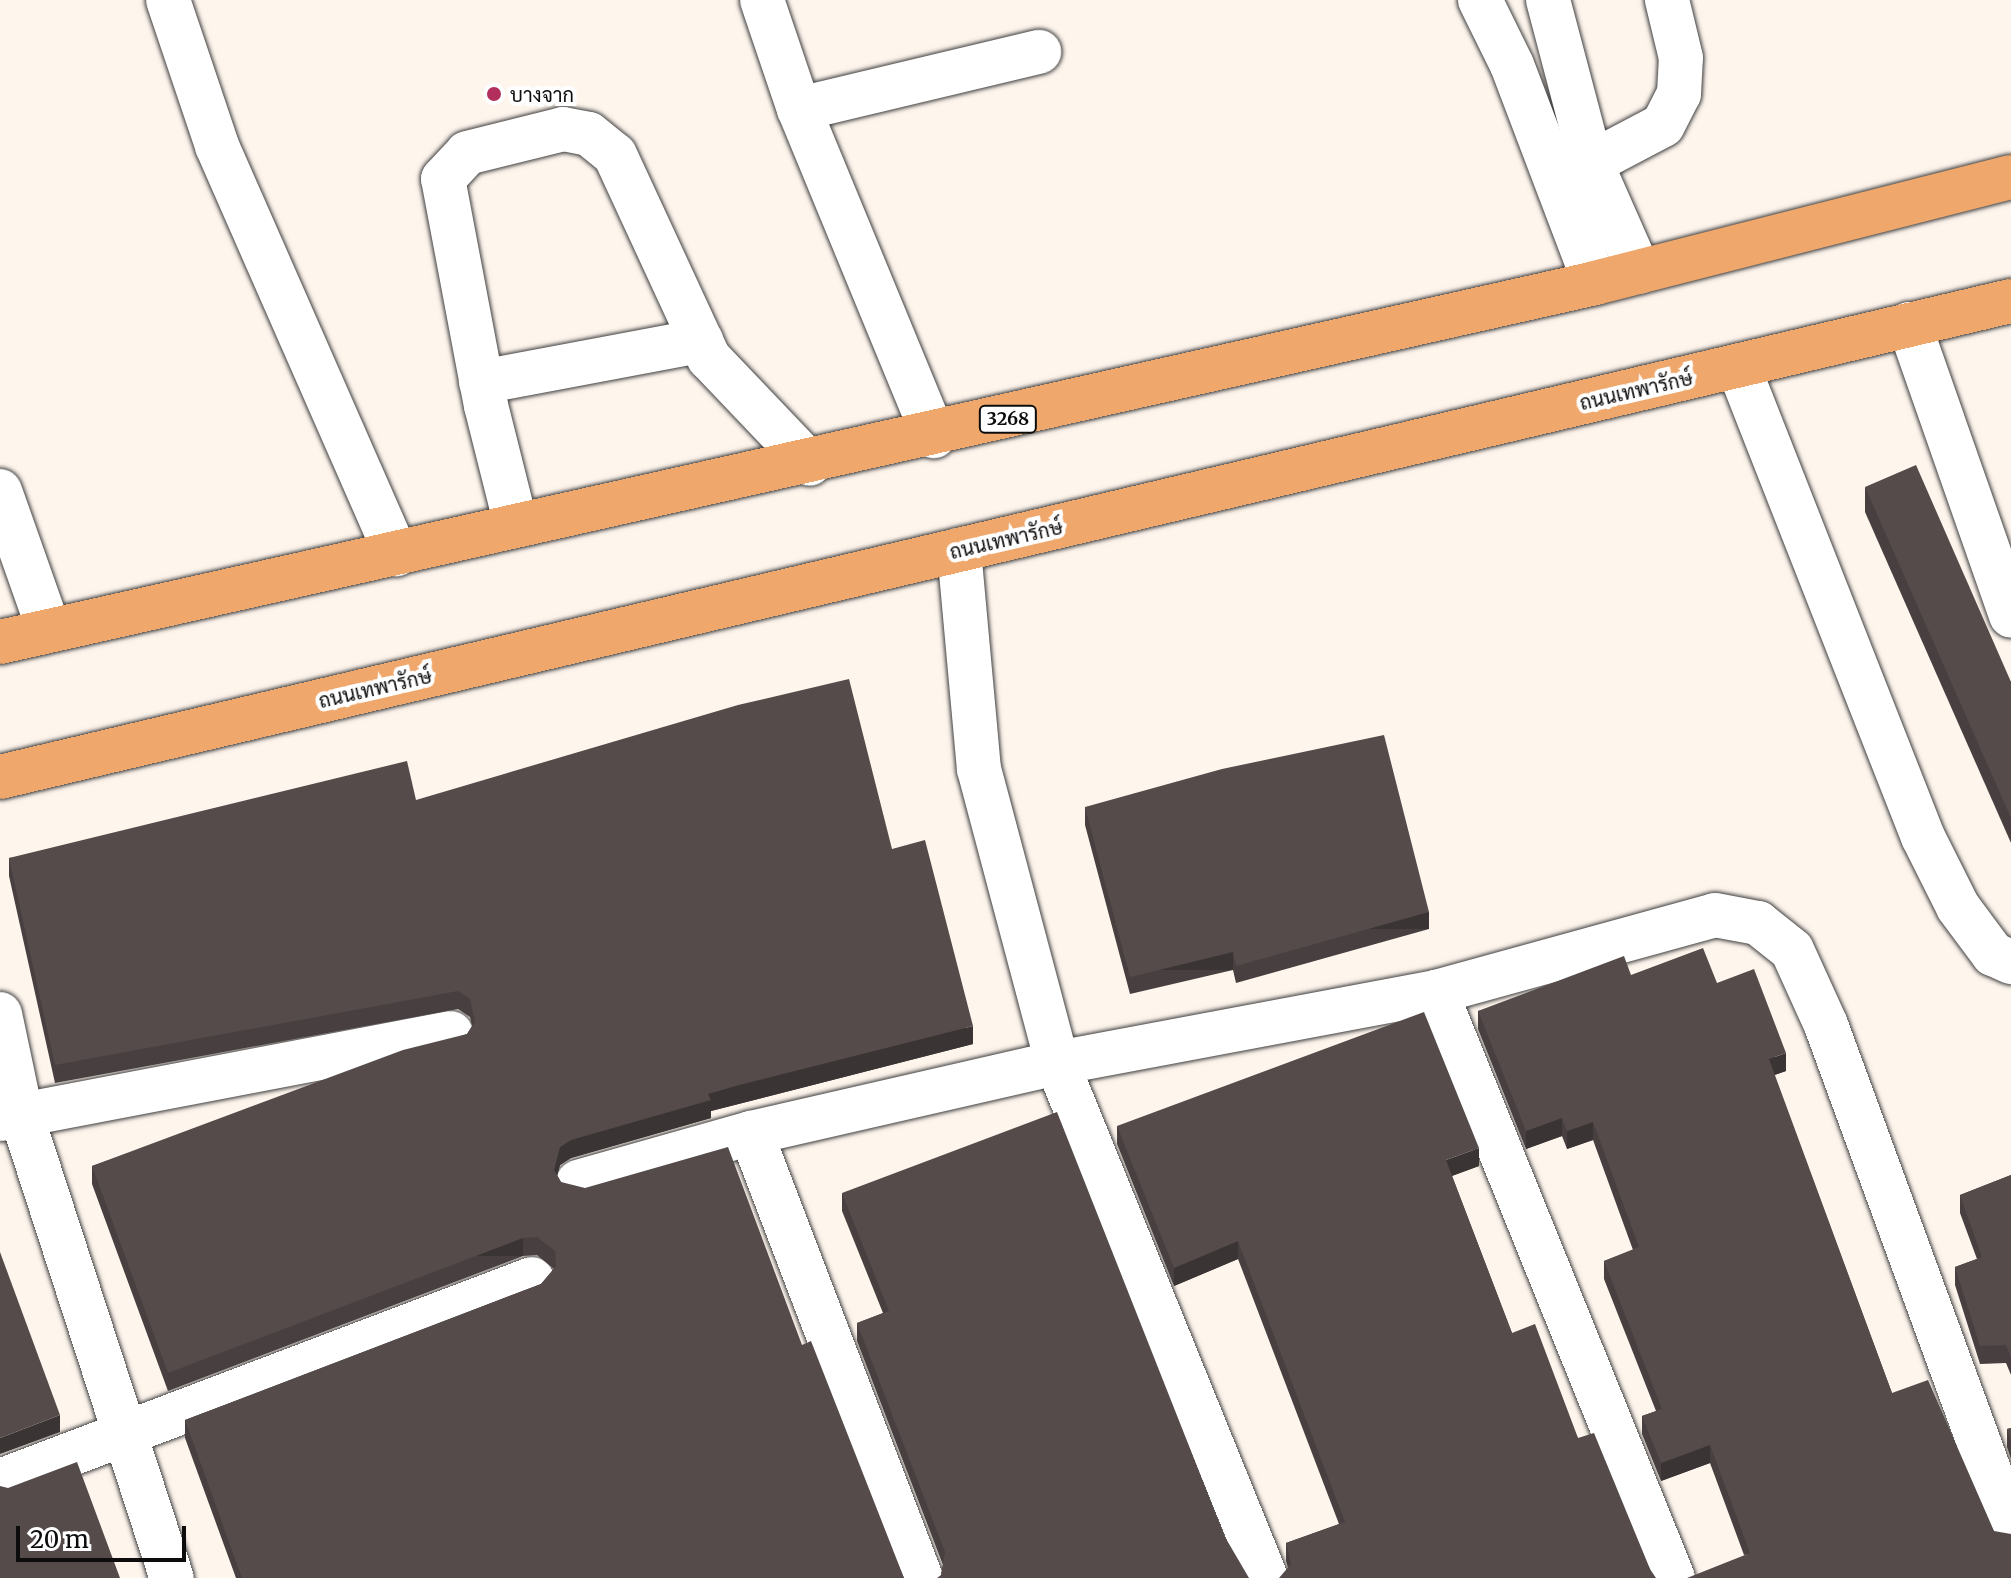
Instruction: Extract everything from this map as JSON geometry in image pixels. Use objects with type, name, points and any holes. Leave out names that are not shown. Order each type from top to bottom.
[{"type":"main road","name":"3268","points":[[0,642],[516,525],[934,436],[1595,283],[2011,177]]},
{"type":"main road","name":"ถนนเทพารักษ์","points":[[0,777],[1909,324],[2008,311]]},
{"type":"street","points":[[168,0],[217,146],[396,554]]},
{"type":"street","points":[[762,0],[799,109],[934,436]]},
{"type":"street","points":[[1480,0],[1512,65],[1595,283]]},
{"type":"street","points":[[1548,0],[1591,163],[1639,272]]},
{"type":"street","points":[[1591,163],[1663,125],[1679,94],[1681,58],[1667,0]]},
{"type":"street","points":[[799,109],[1039,52]]},
{"type":"street","points":[[516,525],[481,382],[443,179],[467,153],[563,129],[589,134],[615,155],[709,358],[810,464]]},
{"type":"street","points":[[1909,324],[2011,616]]},
{"type":"street","points":[[481,382],[701,341]]},
{"type":"street","points":[[1738,366],[1923,837],[1958,907],[1993,954],[2011,962]]},
{"type":"street","points":[[0,491],[49,630]]},
{"type":"street","points":[[959,550],[979,769],[1057,1063],[1266,1578]]},
{"type":"street","points":[[578,1182],[751,1133],[1057,1063],[1436,992],[1715,915],[1758,923],[1792,950],[1826,1025],[2011,1530]]},
{"type":"street","points":[[1436,992],[1673,1578]]},
{"type":"street","points":[[0,1014],[10,1116],[125,1434],[172,1578]]},
{"type":"street","points":[[10,1116],[451,1033]]},
{"type":"street","points":[[751,1133],[921,1578]]},
{"type":"street","points":[[0,1481],[532,1279]]},
{"type":"building","points":[[1916,465],[2011,682],[2011,818],[1865,487]]},
{"type":"building","points":[[849,679],[892,849],[925,840],[973,1026],[739,1085],[708,1094],[711,1100],[571,1140],[560,1147],[554,1170],[561,1182],[585,1188],[728,1147],[802,1345],[811,1341],[904,1578],[242,1578],[185,1420],[541,1284],[556,1266],[555,1251],[537,1237],[523,1238],[168,1373],[92,1166],[403,1050],[467,1034],[475,1022],[470,999],[458,991],[55,1065],[9,858],[407,761],[416,800],[738,705]]},
{"type":"building","points":[[1384,735],[1429,912],[1236,966],[1233,952],[1130,977],[1085,807],[1222,769]]},
{"type":"building","points":[[1703,948],[1717,983],[1754,969],[1786,1053],[1769,1059],[1892,1393],[1928,1380],[1994,1531],[2011,1534],[2011,1578],[1687,1578],[1750,1553],[1710,1445],[1661,1463],[1642,1416],[1662,1409],[1604,1261],[1639,1247],[1593,1122],[1567,1131],[1562,1118],[1526,1131],[1478,1011],[1624,956],[1631,975]]},
{"type":"building","points":[[1424,1012],[1479,1148],[1446,1160],[1512,1333],[1535,1324],[1578,1438],[1594,1433],[1656,1578],[1279,1578],[1291,1564],[1286,1543],[1345,1522],[1238,1241],[1174,1268],[1117,1126]]},
{"type":"building","points":[[1057,1112],[1225,1537],[1249,1578],[937,1578],[941,1575],[945,1552],[857,1323],[889,1311],[842,1193]]},
{"type":"building","points":[[2011,1175],[2011,1357],[2006,1345],[1980,1346],[1955,1267],[1982,1257],[1960,1195]]},
{"type":"building","points":[[0,1252],[60,1415],[0,1438]]},
{"type":"building","points":[[77,1462],[120,1578],[0,1578],[0,1486],[8,1488]]},
{"type":"place","name":"บางจาก","points":[[494,94]]}]
